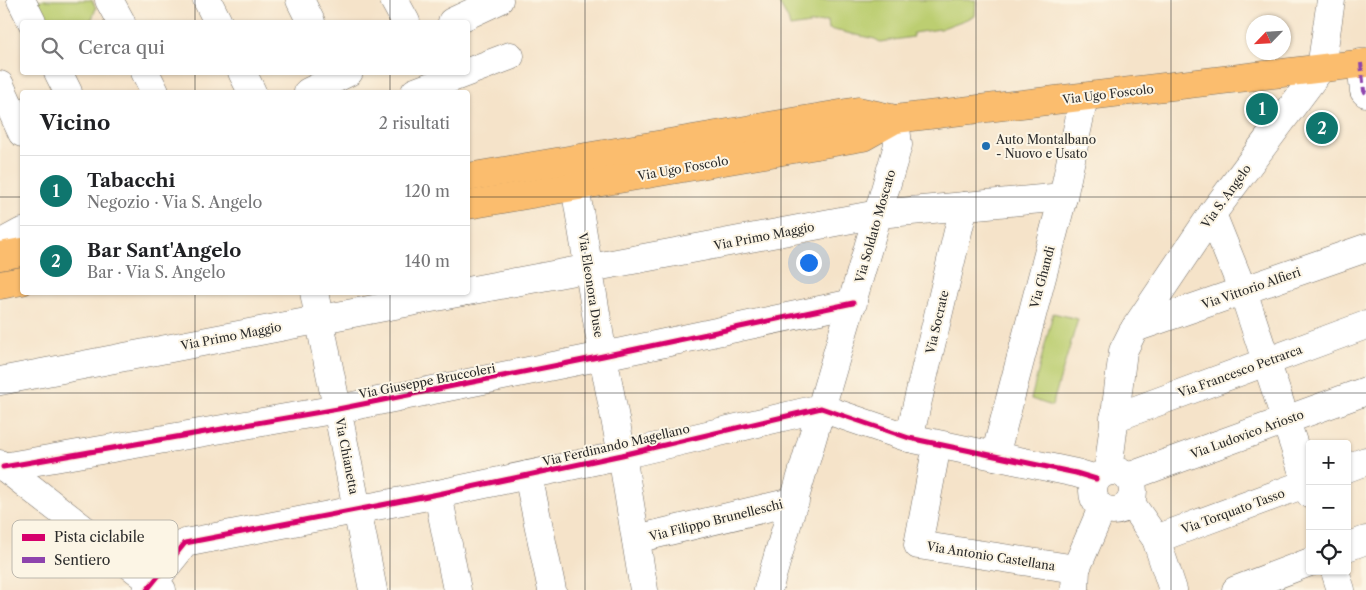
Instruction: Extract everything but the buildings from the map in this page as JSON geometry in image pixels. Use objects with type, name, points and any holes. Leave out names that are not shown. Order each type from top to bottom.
[{"type":"main road","name":"Via Ugo Foscolo","points":[[470,178],[858,111],[895,119],[1364,63]]},
{"type":"main road","name":"Via Ugo Foscolo","points":[[470,205],[863,137],[895,119]]},
{"type":"main road","points":[[0,256],[20,252]]},
{"type":"main road","points":[[0,285],[20,281]]},
{"type":"street","points":[[21,0],[31,20]]},
{"type":"street","points":[[109,0],[119,20]]},
{"type":"street","points":[[207,0],[217,20]]},
{"type":"street","points":[[300,0],[310,20]]},
{"type":"street","points":[[394,0],[405,20]]},
{"type":"street","points":[[1321,68],[1331,0]]},
{"type":"street","points":[[456,20],[492,1]]},
{"type":"street","points":[[470,71],[510,56]]},
{"type":"street","points":[[1364,63],[1364,91],[1366,93]]},
{"type":"street","name":"Via S. Angelo","points":[[1075,579],[1102,508],[1095,500],[1092,490],[1116,482],[1114,418],[1123,351],[1128,339],[1212,214],[1321,68]]},
{"type":"street","points":[[60,75],[67,90]]},
{"type":"street","points":[[146,75],[154,90]]},
{"type":"street","points":[[244,75],[251,90]]},
{"type":"street","points":[[312,90],[339,75]]},
{"type":"street","points":[[419,90],[459,75]]},
{"type":"street","points":[[0,85],[20,129]]},
{"type":"street","name":"Via Ghandi","points":[[995,456],[1063,197],[1084,97]]},
{"type":"street","name":"Via Soldato Moscato","points":[[768,590],[898,145],[895,119]]},
{"type":"street","name":"Via Eleonora Duse","points":[[575,186],[644,590]]},
{"type":"street","name":"Via Primo Maggio","points":[[470,292],[878,214],[1063,197]]},
{"type":"street","name":"Via Socrate","points":[[909,438],[964,206]]},
{"type":"street","points":[[1212,214],[1243,291],[1308,485]]},
{"type":"street","points":[[0,244],[20,233]]},
{"type":"street","name":"Via Vittorio Alfieri","points":[[1136,328],[1366,248]]},
{"type":"street","name":"Via Chianetta","points":[[315,295],[373,590]]},
{"type":"street","name":"Via Primo Maggio","points":[[0,380],[446,295]]},
{"type":"street","name":"Via Giuseppe Bruccoleri","points":[[2,465],[338,409],[603,356],[853,303]]},
{"type":"street","name":"Via Francesco Petrarca","points":[[1114,418],[1366,326]]},
{"type":"street","name":"Via Ludovico Ariosto","points":[[1116,482],[1366,391]]},
{"type":"street","points":[[821,408],[909,438],[1116,482],[1156,539],[1173,590]]},
{"type":"street","name":"Via Ferdinando Magellano","points":[[178,553],[185,543],[528,475],[821,408]]},
{"type":"street","name":"Via Antonio Castellana","points":[[937,445],[918,545],[1075,579]]},
{"type":"street","points":[[1351,467],[1366,462]]},
{"type":"street","points":[[2,465],[70,520]]},
{"type":"street","points":[[528,475],[552,590]]},
{"type":"street","name":"Via Torquato Tasso","points":[[1156,539],[1306,488]]},
{"type":"street","points":[[438,494],[457,590]]},
{"type":"street","name":"Via Filippo Brunelleschi","points":[[636,539],[795,501]]},
{"type":"street","points":[[1351,546],[1366,540]]},
{"type":"street","points":[[1236,590],[1306,564]]},
{"type":"street","points":[[1336,575],[1341,590]]},
{"type":"street","points":[[142,578],[154,588]]},
{"type":"green space","points":[[36,0],[92,0],[96,8],[90,20],[46,20]]},
{"type":"green space","points":[[777,0],[976,0],[975,16],[940,29],[913,33],[913,37],[880,42],[875,39],[829,29],[828,21],[790,27],[788,19]]},
{"type":"green space","points":[[1053,313],[1078,319],[1052,406],[1031,399]]},
{"type":"marked path","points":[[1361,63],[1364,91],[1366,93]]},
{"type":"cycle path","points":[[3,467],[338,409],[603,356],[853,303]]},
{"type":"cycle path","points":[[178,552],[185,543],[438,494],[622,455],[821,408],[909,438],[1076,473],[1096,479]]},
{"type":"cycle path","points":[[147,590],[157,578]]},
{"type":"place","name":"Tabacchi","points":[[1262,109]]},
{"type":"place","name":"Bar Sant'Angelo","points":[[1322,128]]},
{"type":"place","name":"Auto Montalbano - Nuovo e Usato","points":[[986,146]]}]
